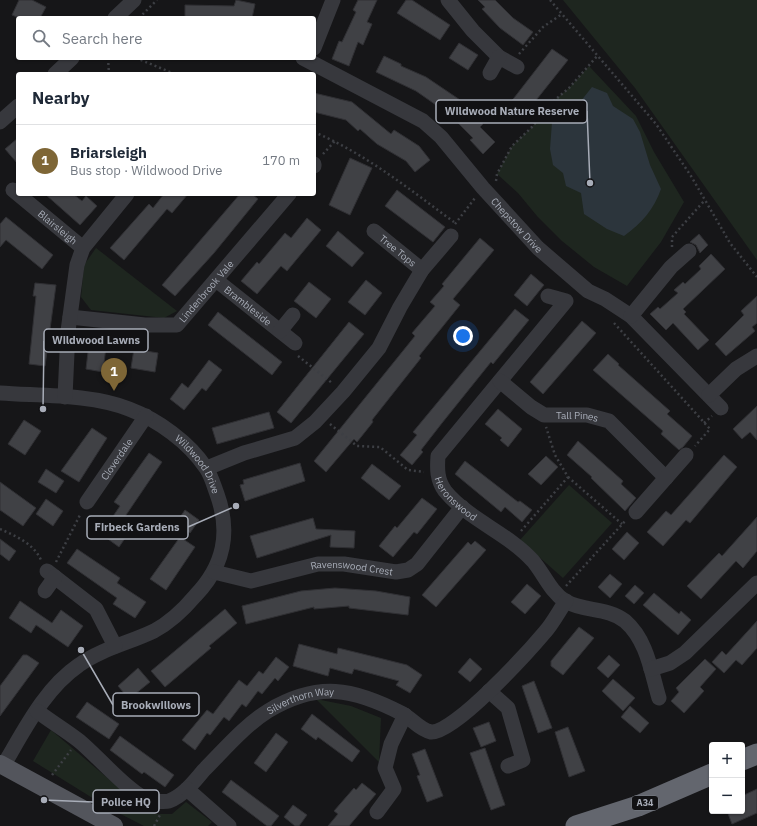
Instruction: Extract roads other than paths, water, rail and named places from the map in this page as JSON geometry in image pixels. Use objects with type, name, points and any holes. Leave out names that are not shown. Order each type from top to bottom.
[{"type":"highway","points":[[745,759],[757,754]]},
{"type":"highway","name":"A34","points":[[576,826],[638,806],[709,775]]},
{"type":"main road","points":[[1,765],[114,826]]},
{"type":"street","points":[[121,16],[134,0]]},
{"type":"street","points":[[316,40],[333,0]]},
{"type":"street","points":[[448,0],[473,31],[509,63],[490,73]]},
{"type":"street","points":[[57,72],[70,60]]},
{"type":"street","name":"Chepstow Drive","points":[[316,60],[423,121],[441,137],[483,188],[538,248],[588,291],[631,316],[721,408]]},
{"type":"street","points":[[0,122],[16,108]]},
{"type":"street","name":"Blairsleigh","points":[[20,196],[83,248]]},
{"type":"street","points":[[65,397],[70,317],[77,265],[83,248],[125,196]]},
{"type":"street","name":"Lindenbrook Vale","points":[[70,317],[145,325],[177,324],[288,196]]},
{"type":"street","points":[[207,468],[244,453],[295,438],[320,416],[343,392],[379,348],[400,307],[422,270],[453,230]]},
{"type":"street","name":"Tree Tops","points":[[374,231],[422,270]]},
{"type":"street","points":[[631,316],[671,268],[689,251]]},
{"type":"street","name":"Brambleside","points":[[216,280],[295,343]]},
{"type":"street","name":"Heronswood","points":[[548,296],[566,301],[438,456],[437,474],[445,490],[462,507],[512,542],[532,561],[554,591],[566,601],[588,609],[607,611],[624,621],[641,641],[659,698]]},
{"type":"street","name":"Brambleside","points":[[280,331],[293,315]]},
{"type":"street","points":[[709,395],[736,369],[757,356]]},
{"type":"street","name":"Tall Pines","points":[[500,381],[530,406],[544,415],[587,415],[609,421],[666,478]]},
{"type":"street","name":"Wildwood Drive","points":[[0,393],[101,401],[128,408],[146,416],[183,441],[207,468],[223,511],[225,530],[223,551],[214,572],[196,596],[176,615],[156,630],[115,646],[80,664],[69,672],[53,688],[1,765]]},
{"type":"street","name":"Cloverdale","points":[[87,502],[146,416]]},
{"type":"street","points":[[636,512],[686,455]]},
{"type":"street","name":"Ravenswood Crest","points":[[214,572],[251,581],[318,564],[344,564],[396,572],[408,570],[417,564],[462,507]]},
{"type":"street","points":[[45,591],[51,574],[96,609],[115,646]]},
{"type":"street","points":[[650,669],[670,663],[686,653],[757,583]]},
{"type":"street","name":"Silverthorn Way","points":[[37,711],[79,740],[126,785],[150,800],[169,801],[187,789],[234,740],[266,712],[294,697],[317,691],[346,692],[376,701],[405,715],[420,727],[432,732],[445,728],[457,720],[489,691],[546,631],[566,601]]},
{"type":"street","points":[[489,691],[508,708],[523,760],[508,766]]},
{"type":"street","points":[[377,812],[394,789],[385,768],[391,744],[405,715]]},
{"type":"street","points":[[187,789],[230,826]]},
{"type":"place","name":"Wildwood Nature Reserve","points":[[590,183]]},
{"type":"place","name":"Briarsleigh","points":[[114,391]]},
{"type":"place","name":"Wildwood Lawns","points":[[43,409]]},
{"type":"place","name":"Firbeck Gardens","points":[[236,506]]},
{"type":"place","name":"Brookwillows","points":[[81,650]]},
{"type":"place","name":"Police HQ","points":[[44,800]]}]
